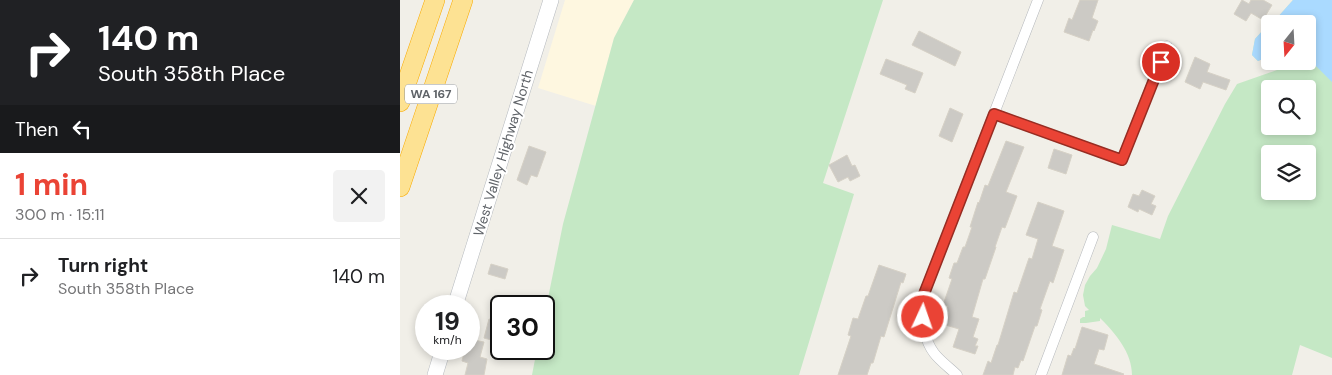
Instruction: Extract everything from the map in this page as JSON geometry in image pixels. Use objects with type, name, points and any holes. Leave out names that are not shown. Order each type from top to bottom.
[{"type":"highway","name":"WA 167","points":[[400,102],[435,0]]},
{"type":"highway","name":"WA 167","points":[[400,187],[463,0]]},
{"type":"main road","name":"West Valley Highway North","points":[[458,295],[551,0]]},
{"type":"main road","points":[[435,375],[440,360]]},
{"type":"street","points":[[957,375],[934,353],[928,344],[925,333],[922,299],[1038,0]]},
{"type":"street","points":[[994,114],[1122,160],[1167,46]]},
{"type":"street","points":[[1041,375],[1093,237]]},
{"type":"shaded area","points":[[565,0],[634,0],[614,38],[596,106],[538,88]]},
{"type":"green space","points":[[634,0],[883,0],[823,183],[854,194],[799,375],[532,375],[535,360],[555,360],[555,295],[549,295],[563,224],[614,38]]},
{"type":"green space","points":[[1293,0],[1332,0],[1332,358],[1300,345],[1292,375],[1132,375],[1129,359],[1122,344],[1100,318],[1100,321],[1080,323],[1080,319],[1085,317],[1085,311],[1089,310],[1085,306],[1083,295],[1085,285],[1097,268],[1106,249],[1112,225],[1160,239],[1168,216],[1237,84],[1277,70],[1316,70],[1316,15],[1280,15]]},
{"type":"green space","points":[[1261,32],[1261,60],[1258,61],[1252,55],[1255,39]]},
{"type":"water","points":[[1293,0],[1332,0],[1332,82],[1316,66],[1316,15],[1280,15]]},
{"type":"water","points":[[1261,32],[1261,60],[1258,61],[1252,55],[1255,39]]},
{"type":"building","points":[[1080,0],[1098,0],[1092,18],[1098,21],[1089,41],[1064,32],[1069,18],[1072,20]]},
{"type":"building","points":[[1242,0],[1249,4],[1251,0],[1263,0],[1272,5],[1266,15],[1261,15],[1261,19],[1251,13],[1246,21],[1234,14]]},
{"type":"building","points":[[919,31],[961,52],[955,66],[912,45]]},
{"type":"building","points":[[1195,57],[1210,64],[1207,72],[1230,80],[1226,90],[1203,82],[1200,89],[1185,82]]},
{"type":"building","points":[[886,59],[923,73],[915,93],[905,89],[907,85],[880,74]]},
{"type":"building","points":[[950,108],[963,114],[952,142],[939,136]]},
{"type":"building","points":[[1006,141],[1024,147],[1006,192],[1017,196],[1005,228],[1002,227],[985,279],[983,279],[972,317],[979,319],[973,337],[978,339],[975,346],[978,346],[975,354],[953,347],[959,329],[942,324],[948,306],[943,305],[952,279],[949,278],[954,263],[957,263],[963,247],[965,247],[978,202],[985,185],[988,186]]},
{"type":"building","points":[[529,146],[546,152],[537,177],[531,175],[527,185],[517,180]]},
{"type":"building","points":[[1054,149],[1072,155],[1066,174],[1048,168]]},
{"type":"building","points":[[847,155],[852,166],[855,165],[860,176],[850,181],[848,177],[838,182],[829,165]]},
{"type":"building","points":[[1142,190],[1155,196],[1151,204],[1156,206],[1152,215],[1139,209],[1138,212],[1128,207],[1133,194],[1139,196]]},
{"type":"building","points":[[1038,202],[1064,211],[1052,246],[1064,250],[1053,283],[1050,281],[1040,309],[1042,310],[1037,326],[1035,326],[1023,361],[1021,360],[1018,368],[1015,367],[1013,375],[983,375],[988,361],[991,363],[998,345],[1014,292],[1017,293],[1029,258],[1032,259],[1038,239],[1026,235]]},
{"type":"building","points":[[491,264],[508,269],[505,279],[488,274]]},
{"type":"building","points":[[879,265],[906,274],[903,283],[901,282],[884,337],[881,336],[873,363],[871,363],[867,375],[838,375],[851,336],[848,335],[853,318],[858,319]]},
{"type":"building","points":[[489,319],[490,319],[490,340],[484,338]]},
{"type":"building","points":[[1082,327],[1108,335],[1104,350],[1099,349],[1094,364],[1123,375],[1062,375],[1068,355],[1071,356],[1075,349]]},
{"type":"building","points":[[480,341],[484,342],[480,357]]},
{"type":"building","points":[[480,357],[487,359],[484,375],[465,375],[468,363],[462,361],[480,360]]},
{"type":"route","points":[[923,317],[922,299],[927,282],[994,114],[1122,160],[1161,62]]}]
